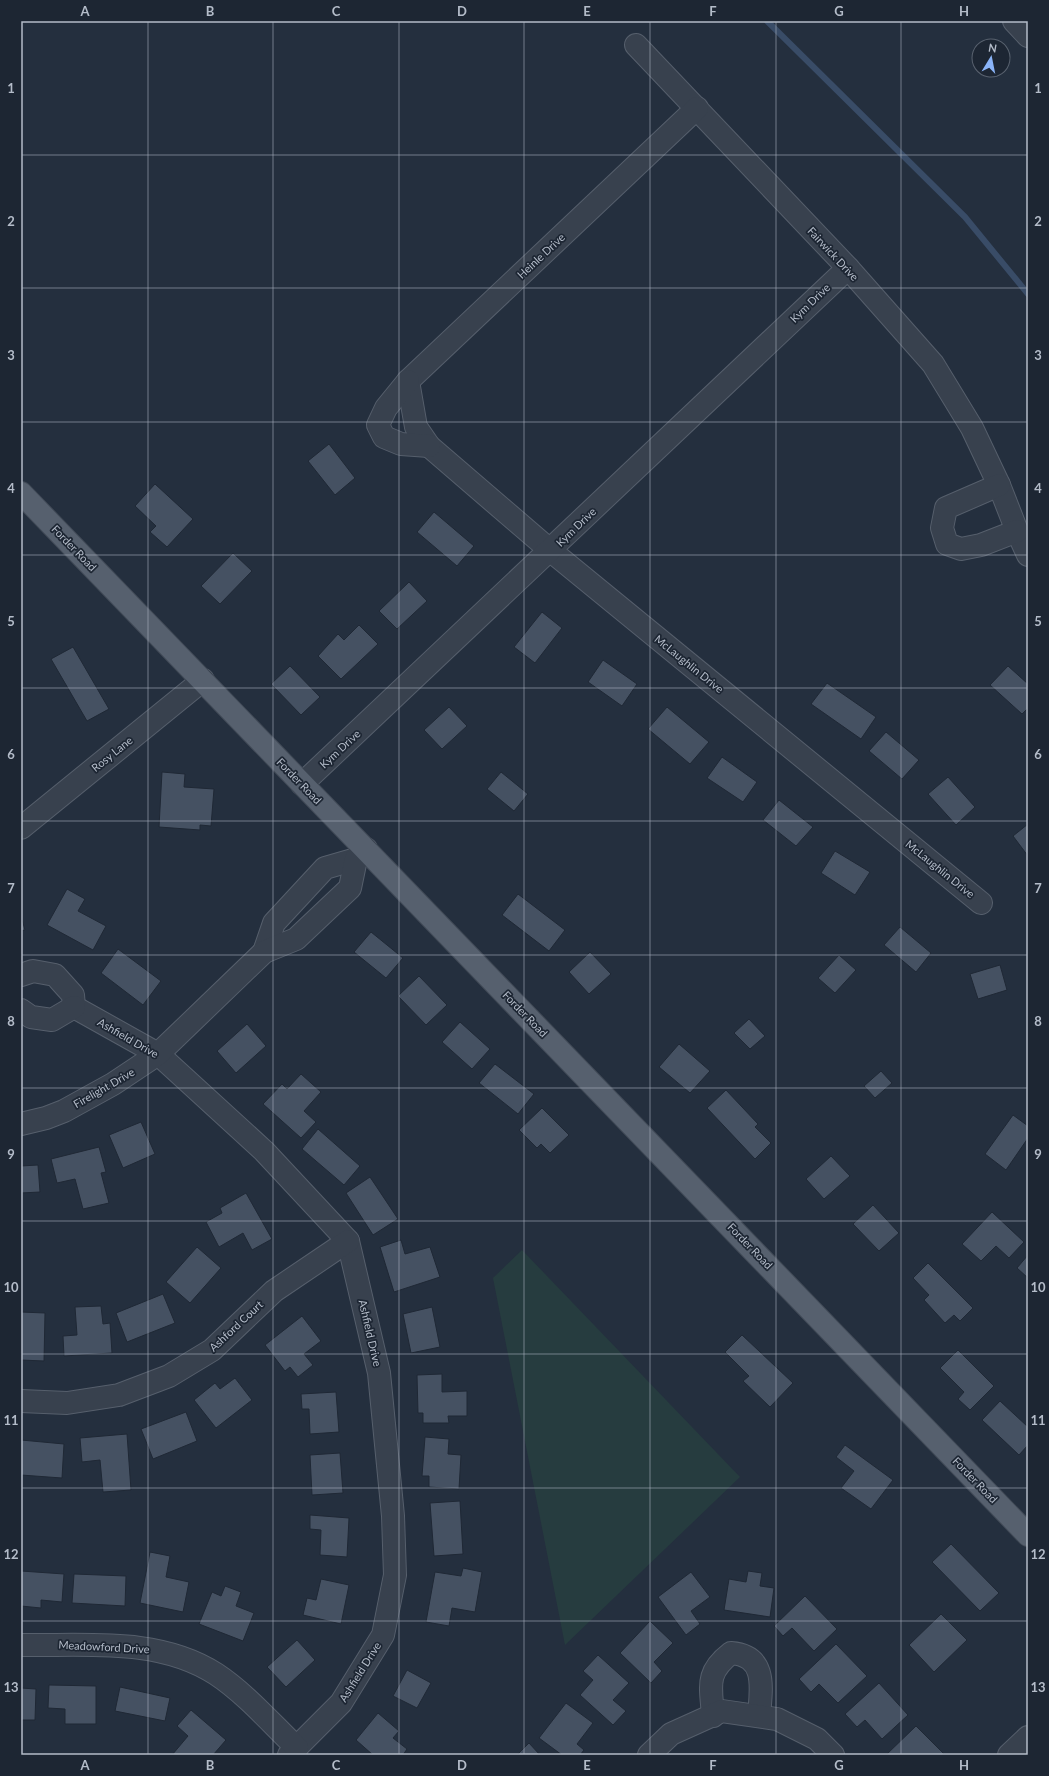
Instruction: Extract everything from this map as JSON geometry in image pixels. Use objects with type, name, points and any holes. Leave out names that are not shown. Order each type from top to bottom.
[{"type":"main road","name":"Forder Road","points":[[21,493],[302,784],[361,854],[1028,1535]]},
{"type":"street","points":[[1014,21],[1028,36]]},
{"type":"street","name":"Fairwick Drive","points":[[636,46],[697,108],[848,268],[933,364],[972,428],[1000,485],[1017,531],[1028,555]]},
{"type":"street","name":"Heinle Drive","points":[[429,446],[401,444],[384,437],[378,425],[386,408],[408,382],[697,108]]},
{"type":"street","name":"Kym Drive","points":[[302,784],[551,551],[848,268]]},
{"type":"street","name":"McLaughlin Drive","points":[[408,382],[416,426],[429,446],[551,551],[981,903]]},
{"type":"street","points":[[1000,485],[946,508],[942,528],[947,544],[961,549],[981,545],[1017,531]]},
{"type":"street","name":"Rosy Lane","points":[[21,828],[203,680]]},
{"type":"street","name":"Firelight Drive","points":[[21,1124],[46,1118],[64,1111],[113,1084],[158,1054],[264,952],[296,939],[350,888],[361,854]]},
{"type":"street","name":"Firelight Drive","points":[[264,952],[274,923],[325,868],[361,854]]},
{"type":"street","points":[[21,975],[33,971],[55,975],[72,995],[74,1007],[52,1020],[31,1017],[21,1010]]},
{"type":"street","name":"Ashfield Drive","points":[[74,1007],[158,1054],[264,1151],[348,1242],[379,1373],[393,1516],[394,1575],[383,1635],[341,1704],[293,1751]]},
{"type":"street","name":"Ashford Court","points":[[21,1401],[67,1403],[119,1395],[169,1376],[212,1350],[274,1290],[348,1242]]},
{"type":"street","name":"Meadowford Drive","points":[[21,1645],[133,1647],[159,1650],[179,1656],[202,1666],[232,1686],[293,1751]]},
{"type":"street","points":[[713,1716],[711,1687],[713,1670],[731,1653],[743,1654],[760,1672],[762,1685],[759,1716]]},
{"type":"street","points":[[649,1755],[671,1734],[722,1711],[777,1719],[816,1739],[833,1755]]},
{"type":"street","points":[[1009,1755],[1028,1737]]},
{"type":"green space","points":[[522,1250],[740,1477],[565,1645],[493,1278]]},
{"type":"building","points":[[329,444],[355,478],[335,495],[308,461]]},
{"type":"building","points":[[155,484],[193,519],[167,547],[150,532],[156,526],[135,506]]},
{"type":"building","points":[[434,512],[474,546],[457,566],[417,532]]},
{"type":"building","points":[[233,553],[252,571],[220,604],[201,586]]},
{"type":"building","points":[[409,582],[427,601],[397,629],[379,611]]},
{"type":"building","points":[[542,612],[562,628],[535,663],[514,647]]},
{"type":"building","points":[[359,625],[378,644],[341,679],[318,656],[338,634],[344,640]]},
{"type":"building","points":[[73,647],[109,709],[87,721],[51,659]]},
{"type":"building","points":[[603,660],[637,684],[622,706],[588,682]]},
{"type":"building","points":[[290,666],[320,697],[301,715],[271,684]]},
{"type":"building","points":[[1008,666],[1028,684],[1028,708],[1022,714],[990,685]]},
{"type":"building","points":[[827,683],[876,717],[861,739],[811,704]]},
{"type":"building","points":[[449,707],[467,726],[442,749],[424,730]]},
{"type":"building","points":[[667,707],[709,742],[690,764],[648,729]]},
{"type":"building","points":[[886,732],[919,760],[902,779],[869,751]]},
{"type":"building","points":[[722,757],[757,782],[743,802],[707,778]]},
{"type":"building","points":[[162,772],[185,774],[184,787],[214,789],[211,826],[200,825],[200,830],[159,827]]},
{"type":"building","points":[[501,772],[528,794],[514,811],[487,789]]},
{"type":"building","points":[[948,777],[975,807],[956,825],[928,794]]},
{"type":"building","points":[[779,800],[813,827],[796,846],[763,820]]},
{"type":"building","points":[[1028,824],[1028,856],[1013,836]]},
{"type":"building","points":[[835,851],[870,872],[855,895],[821,873]]},
{"type":"building","points":[[67,889],[85,899],[78,911],[106,926],[93,950],[47,925]]},
{"type":"building","points":[[518,894],[565,930],[549,951],[502,915]]},
{"type":"building","points":[[21,916],[25,930],[21,931]]},
{"type":"building","points":[[900,927],[931,953],[916,972],[884,945]]},
{"type":"building","points":[[371,932],[403,958],[386,978],[354,952]]},
{"type":"building","points":[[118,949],[161,981],[143,1005],[101,973]]},
{"type":"building","points":[[590,952],[611,974],[589,994],[569,972]]},
{"type":"building","points":[[839,955],[856,970],[835,993],[818,978]]},
{"type":"building","points":[[1000,965],[1007,990],[978,999],[970,974]]},
{"type":"building","points":[[419,976],[447,1005],[426,1025],[398,996]]},
{"type":"building","points":[[749,1019],[765,1036],[750,1049],[734,1033]]},
{"type":"building","points":[[460,1022],[490,1049],[472,1069],[442,1042]]},
{"type":"building","points":[[247,1024],[266,1046],[236,1073],[217,1051]]},
{"type":"building","points":[[679,1044],[710,1071],[690,1093],[659,1067]]},
{"type":"building","points":[[495,1064],[534,1094],[518,1114],[479,1083]]},
{"type":"building","points":[[881,1071],[892,1083],[875,1098],[864,1086]]},
{"type":"building","points":[[301,1074],[321,1092],[304,1111],[316,1122],[301,1138],[263,1104],[282,1084],[287,1089]]},
{"type":"building","points":[[726,1090],[758,1124],[755,1127],[771,1143],[755,1159],[707,1108]]},
{"type":"building","points":[[542,1108],[569,1135],[550,1153],[541,1144],[537,1148],[519,1130]]},
{"type":"building","points":[[1013,1115],[1028,1126],[1028,1138],[1006,1170],[985,1154]]},
{"type":"building","points":[[141,1122],[155,1154],[123,1168],[109,1135]]},
{"type":"building","points":[[318,1129],[360,1166],[344,1185],[302,1149]]},
{"type":"building","points":[[99,1147],[106,1172],[101,1173],[109,1203],[83,1209],[75,1179],[57,1183],[51,1159]]},
{"type":"building","points":[[831,1156],[850,1176],[824,1199],[806,1179]]},
{"type":"building","points":[[38,1165],[40,1192],[21,1193],[21,1166]]},
{"type":"building","points":[[370,1177],[398,1219],[373,1235],[346,1193]]},
{"type":"building","points":[[246,1193],[272,1239],[252,1250],[243,1233],[219,1247],[206,1222],[222,1213],[220,1208]]},
{"type":"building","points":[[873,1205],[899,1233],[879,1251],[853,1224]]},
{"type":"building","points":[[992,1212],[1024,1242],[1009,1258],[996,1246],[981,1261],[962,1244]]},
{"type":"building","points":[[401,1240],[405,1254],[430,1247],[440,1277],[394,1292],[380,1247]]},
{"type":"building","points":[[197,1247],[221,1268],[190,1303],[166,1282]]},
{"type":"building","points":[[1028,1255],[1028,1278],[1017,1268]]},
{"type":"building","points":[[928,1263],[973,1308],[960,1321],[954,1315],[945,1323],[924,1300],[929,1295],[913,1278]]},
{"type":"building","points":[[163,1294],[175,1323],[127,1342],[116,1313]]},
{"type":"building","points":[[101,1306],[103,1324],[110,1323],[112,1353],[64,1356],[63,1336],[77,1335],[75,1307]]},
{"type":"building","points":[[432,1307],[440,1347],[411,1353],[403,1314]]},
{"type":"building","points":[[21,1312],[45,1313],[44,1361],[21,1360]]},
{"type":"building","points":[[302,1316],[321,1341],[304,1354],[313,1365],[298,1377],[290,1367],[285,1371],[265,1345]]},
{"type":"building","points":[[742,1335],[793,1383],[770,1407],[743,1381],[749,1376],[725,1352]]},
{"type":"building","points":[[958,1350],[994,1386],[970,1410],[958,1399],[964,1392],[940,1368]]},
{"type":"building","points":[[442,1374],[442,1392],[467,1391],[467,1416],[448,1416],[449,1423],[423,1423],[423,1413],[418,1413],[417,1375]]},
{"type":"building","points":[[235,1378],[252,1400],[216,1428],[194,1400],[215,1383],[220,1389]]},
{"type":"building","points":[[336,1392],[339,1432],[310,1434],[309,1409],[302,1409],[301,1394]]},
{"type":"building","points":[[1000,1401],[1028,1427],[1028,1445],[1019,1455],[982,1420]]},
{"type":"building","points":[[186,1412],[197,1441],[153,1459],[141,1429]]},
{"type":"building","points":[[127,1434],[131,1490],[103,1492],[100,1460],[82,1462],[80,1438]]},
{"type":"building","points":[[425,1437],[449,1439],[448,1454],[461,1455],[459,1489],[429,1487],[429,1476],[422,1476]]},
{"type":"building","points":[[21,1440],[64,1444],[62,1478],[21,1475]]},
{"type":"building","points":[[845,1445],[893,1480],[871,1509],[841,1488],[854,1471],[836,1457]]},
{"type":"building","points":[[340,1453],[343,1493],[312,1495],[310,1455]]},
{"type":"building","points":[[460,1501],[463,1554],[434,1556],[430,1503]]},
{"type":"building","points":[[310,1515],[349,1518],[347,1557],[320,1555],[321,1530],[310,1529]]},
{"type":"building","points":[[951,1544],[999,1593],[980,1611],[932,1562]]},
{"type":"building","points":[[150,1552],[170,1556],[166,1577],[189,1582],[183,1612],[140,1603]]},
{"type":"building","points":[[463,1568],[482,1572],[475,1612],[452,1608],[449,1626],[426,1622],[435,1572],[461,1576]]},
{"type":"building","points":[[21,1571],[64,1574],[62,1602],[41,1600],[41,1608],[21,1606]]},
{"type":"building","points":[[748,1571],[762,1573],[760,1586],[774,1588],[770,1617],[724,1610],[729,1579],[746,1582]]},
{"type":"building","points":[[691,1572],[710,1597],[691,1611],[700,1624],[686,1635],[658,1597]]},
{"type":"building","points":[[74,1574],[126,1576],[125,1606],[72,1603]]},
{"type":"building","points":[[321,1579],[349,1585],[341,1624],[303,1615],[307,1598],[316,1600]]},
{"type":"building","points":[[225,1586],[241,1592],[236,1606],[254,1613],[243,1641],[199,1624],[212,1592],[221,1596]]},
{"type":"building","points":[[805,1596],[837,1629],[814,1651],[792,1628],[783,1636],[774,1626]]},
{"type":"building","points":[[941,1614],[967,1640],[934,1672],[909,1645]]},
{"type":"building","points":[[650,1621],[673,1643],[654,1662],[662,1671],[651,1683],[620,1653]]},
{"type":"building","points":[[297,1640],[315,1660],[286,1687],[267,1667]]},
{"type":"building","points":[[836,1644],[867,1676],[838,1703],[819,1684],[811,1692],[799,1679]]},
{"type":"building","points":[[598,1655],[629,1683],[613,1700],[626,1711],[613,1725],[580,1695],[593,1680],[583,1671]]},
{"type":"building","points":[[407,1670],[431,1683],[417,1708],[393,1696]]},
{"type":"building","points":[[879,1683],[908,1715],[882,1739],[865,1720],[857,1727],[845,1714]]},
{"type":"building","points":[[49,1685],[96,1686],[96,1724],[65,1724],[65,1709],[48,1708]]},
{"type":"building","points":[[120,1687],[170,1698],[165,1721],[115,1711]]},
{"type":"building","points":[[21,1688],[36,1689],[35,1720],[21,1720]]},
{"type":"building","points":[[566,1703],[593,1723],[577,1744],[584,1750],[580,1755],[562,1755],[539,1738]]},
{"type":"building","points":[[191,1710],[226,1740],[213,1755],[172,1755],[188,1736],[177,1726]]},
{"type":"building","points":[[378,1713],[399,1731],[393,1738],[407,1749],[403,1755],[373,1755],[356,1740]]},
{"type":"building","points":[[916,1726],[945,1755],[886,1755]]},
{"type":"building","points":[[529,1743],[540,1755],[517,1755]]},
{"type":"waterway","points":[[767,21],[965,217],[1028,294]]}]
